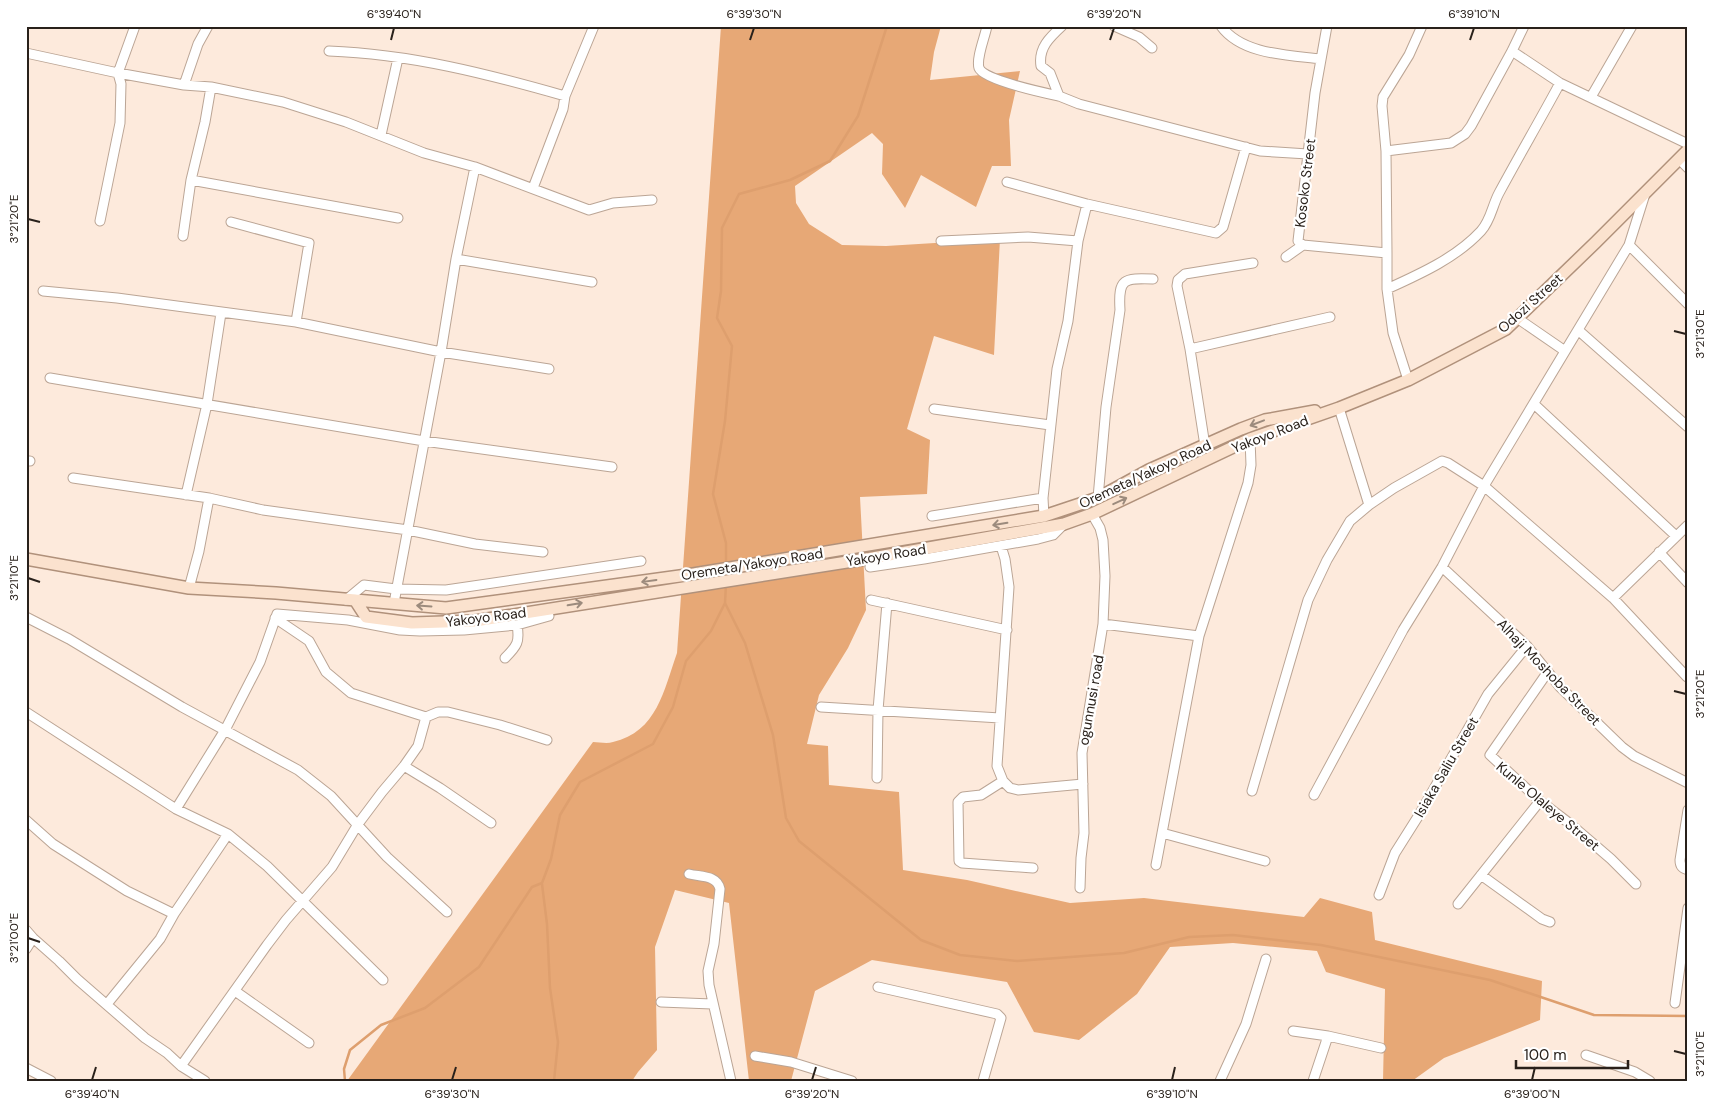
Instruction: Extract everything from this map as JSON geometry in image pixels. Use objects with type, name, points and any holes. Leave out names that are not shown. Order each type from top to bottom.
[{"type":"main road","name":"Odozi Street","points":[[1339,408],[1408,380],[1506,328],[1679,159],[1688,145]]},
{"type":"main road","name":"Oremeta/Yakoyo Road","points":[[26,559],[189,588],[276,593],[446,608],[687,575],[1044,516],[1098,498],[1149,470],[1265,420],[1285,415],[1339,408]]},
{"type":"main road","name":"Yakoyo Road","points":[[350,600],[366,617],[412,623],[475,621],[956,544],[1064,524],[1092,514],[1250,439],[1339,408]]},
{"type":"street","points":[[100,221],[120,122],[121,84],[118,73],[134,26]]},
{"type":"street","points":[[184,85],[198,44],[208,26]]},
{"type":"street","points":[[533,188],[563,109],[565,96],[594,26]]},
{"type":"street","points":[[988,26],[980,53],[979,66],[980,71],[990,78],[1059,96],[1079,104],[1265,152],[1308,154]]},
{"type":"street","points":[[1059,96],[1050,73],[1041,66],[1040,58],[1042,48],[1062,26]]},
{"type":"street","points":[[1114,26],[1139,37],[1152,48]]},
{"type":"street","points":[[1221,26],[1232,38],[1251,47],[1277,54],[1321,59]]},
{"type":"street","name":"Kosoko Street","points":[[1327,26],[1308,154],[1298,241],[1303,245],[1387,253]]},
{"type":"street","points":[[1408,380],[1393,333],[1387,289],[1386,151],[1382,106],[1383,97],[1409,55],[1422,26]]},
{"type":"street","points":[[1386,151],[1451,143],[1466,134],[1524,26]]},
{"type":"street","points":[[1591,97],[1632,26]]},
{"type":"street","points":[[329,50],[398,58],[490,75],[565,96]]},
{"type":"street","points":[[1512,51],[1560,83],[1688,145]]},
{"type":"street","points":[[26,53],[118,73],[184,85],[212,87],[282,102],[346,122],[424,153],[475,167],[589,210],[613,203],[652,200]]},
{"type":"street","points":[[381,135],[398,58]]},
{"type":"street","points":[[1387,289],[1433,267],[1470,242],[1482,230],[1490,217],[1497,196],[1560,83]]},
{"type":"street","points":[[184,236],[191,180],[206,122],[212,87]]},
{"type":"street","points":[[1007,182],[1087,204],[1216,233],[1223,226],[1246,147]]},
{"type":"street","points":[[1679,159],[1688,168]]},
{"type":"street","points":[[394,603],[441,352],[456,259],[475,167]]},
{"type":"street","points":[[191,180],[398,218]]},
{"type":"street","points":[[1314,795],[1403,630],[1442,568],[1484,486],[1629,245],[1645,193]]},
{"type":"street","points":[[1044,516],[1043,498],[1057,369],[1068,321],[1078,240],[1087,204]]},
{"type":"street","points":[[231,222],[309,243],[296,322]]},
{"type":"street","points":[[941,241],[1028,237],[1078,240]]},
{"type":"street","points":[[1286,257],[1303,245]]},
{"type":"street","points":[[1629,245],[1688,304]]},
{"type":"street","points":[[456,259],[592,282]]},
{"type":"street","points":[[1205,446],[1190,349],[1177,286],[1178,280],[1185,274],[1253,263]]},
{"type":"street","points":[[1098,498],[1106,407],[1120,310],[1119,296],[1121,287],[1131,278],[1153,279]]},
{"type":"street","points":[[44,291],[117,298],[296,322],[441,352],[549,369]]},
{"type":"street","points":[[186,495],[207,404],[222,313]]},
{"type":"street","points":[[1190,349],[1330,317]]},
{"type":"street","points":[[1517,318],[1565,351]]},
{"type":"street","points":[[1578,330],[1688,427]]},
{"type":"street","points":[[50,378],[424,441],[612,467]]},
{"type":"street","points":[[1534,404],[1676,536]]},
{"type":"street","points":[[1339,408],[1369,505]]},
{"type":"street","points":[[934,409],[1050,425]]},
{"type":"street","points":[[1156,865],[1199,636],[1248,483],[1251,465],[1250,439]]},
{"type":"street","points":[[1252,791],[1308,600],[1327,560],[1350,521],[1394,488],[1442,461],[1484,486],[1613,598],[1687,678]]},
{"type":"street","points":[[74,478],[209,498],[272,511],[408,530],[475,544],[543,552]]},
{"type":"street","points":[[189,588],[199,551],[209,498]]},
{"type":"street","points":[[932,516],[1043,498]]},
{"type":"street","name":"ogunnusi road","points":[[1080,888],[1084,833],[1082,753],[1103,624],[1105,576],[1103,540],[1100,528],[1092,514]]},
{"type":"street","points":[[870,567],[1001,546],[1052,535],[1064,524]]},
{"type":"street","points":[[1613,598],[1688,525]]},
{"type":"street","points":[[1001,546],[1009,588],[997,766],[1003,781],[1010,788],[1018,790],[1083,784]]},
{"type":"street","points":[[1659,552],[1688,583]]},
{"type":"street","points":[[350,600],[364,585],[396,589],[446,590],[641,561]]},
{"type":"street","name":"Alhaji Moshoba Street","points":[[1442,568],[1527,646],[1538,658],[1547,673],[1622,747],[1634,756],[1688,783]]},
{"type":"street","points":[[871,600],[1007,630]]},
{"type":"street","points":[[877,778],[878,710],[887,603]]},
{"type":"street","points":[[176,809],[225,730],[260,662],[277,614],[348,620],[391,629],[420,631],[464,630],[517,625],[548,616]]},
{"type":"street","points":[[26,617],[69,639],[182,708],[298,770],[331,796],[387,857],[448,912]]},
{"type":"street","points":[[275,618],[309,641],[326,672],[351,693],[426,718],[438,712],[448,712],[500,725],[547,740]]},
{"type":"street","points":[[1103,624],[1199,636]]},
{"type":"street","points":[[506,658],[516,648],[519,637],[517,625]]},
{"type":"street","name":"Isiaka Saliu Street","points":[[1378,895],[1395,853],[1419,815],[1488,694],[1527,646]]},
{"type":"street","name":"Kunle Olaleye Street","points":[[1547,673],[1490,755],[1540,801],[1611,859],[1636,884]]},
{"type":"street","points":[[821,708],[1000,718]]},
{"type":"street","points":[[26,712],[176,809],[228,834],[268,866],[383,980]]},
{"type":"street","points":[[181,1066],[267,945],[332,867],[358,824],[404,766],[418,746],[426,718]]},
{"type":"street","points":[[404,766],[491,823]]},
{"type":"street","points":[[1003,781],[981,795],[962,798],[958,802],[959,861],[962,863],[1033,868]]},
{"type":"street","points":[[1458,904],[1540,801]]},
{"type":"street","points":[[1688,810],[1680,860],[1680,865],[1688,870]]},
{"type":"street","points":[[26,820],[53,844],[127,890],[174,914]]},
{"type":"street","points":[[1162,833],[1265,861]]},
{"type":"street","points":[[106,1004],[160,939],[174,914],[228,834]]},
{"type":"street","points":[[688,874],[714,879],[720,889],[714,944],[708,971],[712,1004],[732,1081]]},
{"type":"street","points":[[1481,875],[1542,919],[1550,922]]},
{"type":"street","points":[[1675,1003],[1688,908]]},
{"type":"street","points":[[26,930],[32,938],[106,1004],[181,1066],[205,1081]]},
{"type":"street","points":[[26,949],[32,938]]},
{"type":"street","points":[[1220,1081],[1246,1024],[1266,959]]},
{"type":"street","points":[[878,987],[997,1014],[1001,1018],[983,1081]]},
{"type":"street","points":[[235,990],[309,1043]]},
{"type":"street","points":[[661,1002],[712,1004]]},
{"type":"street","points":[[1293,1031],[1328,1036],[1381,1048]]},
{"type":"street","points":[[1313,1081],[1328,1036]]},
{"type":"street","points":[[1586,1055],[1635,1072],[1647,1080]]},
{"type":"street","points":[[755,1056],[791,1062],[852,1081]]},
{"type":"street","points":[[26,1068],[50,1081]]},
{"type":"shaded area","points":[[721,26],[941,26],[934,52],[930,80],[1020,71],[1009,120],[1011,166],[992,166],[976,207],[921,175],[905,208],[882,174],[883,144],[872,133],[795,186],[796,203],[809,224],[842,245],[886,246],[1000,239],[994,355],[934,336],[907,429],[930,440],[927,494],[860,497],[866,610],[848,648],[819,695],[807,744],[828,746],[829,785],[899,792],[903,870],[967,880],[1070,903],[1144,898],[1304,917],[1320,898],[1372,912],[1375,940],[1542,981],[1540,1020],[1444,1058],[1412,1081],[1383,1081],[1385,989],[1326,972],[1317,951],[1233,943],[1170,947],[1137,994],[1079,1040],[1034,1032],[1007,982],[872,960],[815,991],[791,1081],[749,1081],[729,903],[675,890],[655,947],[657,1050],[632,1081],[347,1081],[593,742],[613,742],[628,737],[640,729],[657,708],[668,681],[677,653]]},
{"type":"waterway","points":[[726,564],[726,543],[713,494],[725,421],[732,346],[717,318],[721,291],[722,228],[739,194],[790,180],[830,161],[858,116],[887,26]]},
{"type":"waterway","points":[[345,1081],[344,1069],[350,1050],[381,1025],[425,1008],[479,967],[532,887],[542,883],[551,859],[560,815],[580,782],[653,744],[673,707],[686,661],[711,631],[725,603],[726,584]]},
{"type":"waterway","points":[[725,603],[745,643],[773,735],[786,818],[799,841],[921,940],[960,955],[1017,961],[1124,953],[1189,937],[1233,935],[1321,945],[1490,980],[1594,1015],[1688,1016]]},
{"type":"waterway","points":[[542,884],[547,924],[550,988],[558,1042],[554,1081]]}]
